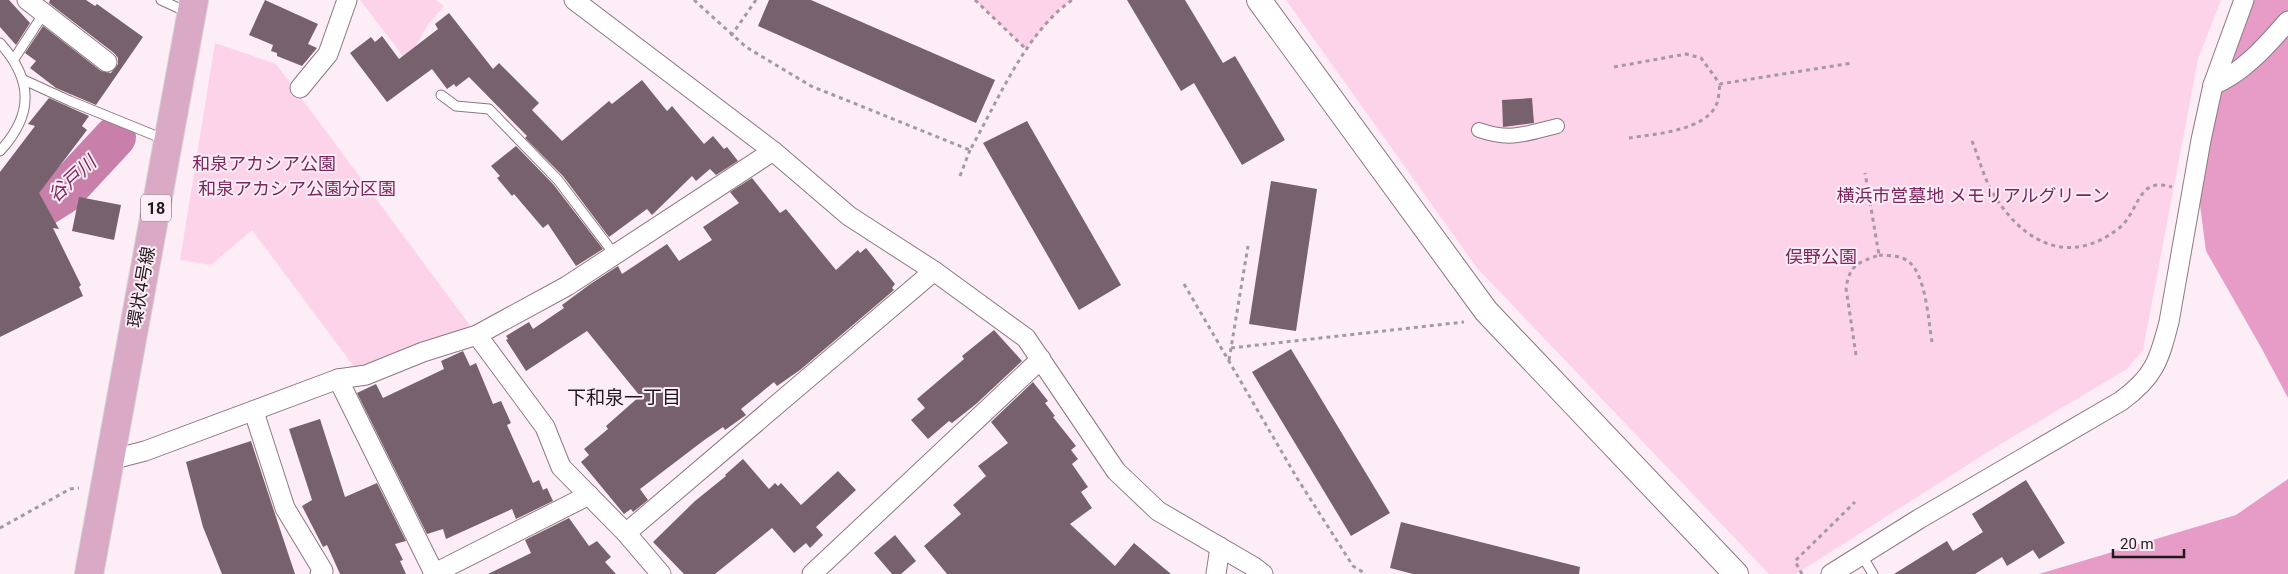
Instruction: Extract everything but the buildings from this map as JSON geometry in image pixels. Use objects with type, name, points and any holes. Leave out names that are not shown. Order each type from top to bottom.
[{"type":"main road","name":"環状4号線","points":[[89,574],[193,7]]},
{"type":"street","points":[[27,0],[107,62]]},
{"type":"street","points":[[300,88],[328,54],[347,0]]},
{"type":"street","points":[[574,0],[773,151],[850,216],[934,271],[1026,338],[1116,471],[1158,511],[1254,566],[1263,574]]},
{"type":"street","points":[[1259,0],[1486,311],[1736,574]]},
{"type":"street","points":[[1831,574],[1861,554],[2121,400],[2140,387],[2153,370],[2162,351],[2213,85],[2244,0]]},
{"type":"street","points":[[2213,85],[2231,78],[2244,67],[2288,21]]},
{"type":"street","points":[[1479,130],[1496,136],[1508,137],[1557,126]]},
{"type":"street","points":[[110,460],[145,451],[254,412],[338,379],[366,375],[422,352],[477,335],[567,286],[773,151]]},
{"type":"street","points":[[626,533],[934,271]]},
{"type":"street","points":[[477,335],[545,428],[561,467],[626,533],[661,574]]},
{"type":"street","points":[[812,574],[1041,359]]},
{"type":"street","points":[[338,379],[434,574],[589,495]]},
{"type":"street","points":[[254,412],[285,508],[323,571],[320,574]]},
{"type":"street","points":[[1216,574],[1220,547]]},
{"type":"lane","points":[[161,0],[193,7]]},
{"type":"lane","points":[[14,59],[44,13]]},
{"type":"lane","points":[[0,43],[14,59],[24,80],[24,113],[15,134],[0,151]]},
{"type":"lane","points":[[24,80],[168,141]]},
{"type":"lane","points":[[441,95],[456,106],[489,109],[558,180],[615,255]]},
{"type":"lane","points":[[1861,554],[1873,574]]},
{"type":"path","points":[[694,0],[731,36],[811,86],[970,150]]},
{"type":"path","points":[[731,36],[756,0]]},
{"type":"path","points":[[975,0],[1026,49]]},
{"type":"path","points":[[960,176],[970,150],[1026,49],[1059,9],[1072,0]]},
{"type":"path","points":[[1614,67],[1686,54],[1701,58],[1720,84],[1717,105],[1703,120],[1688,128],[1629,138]]},
{"type":"path","points":[[1720,84],[1852,63]]},
{"type":"path","points":[[1972,141],[1993,193],[2011,219],[2034,239],[2055,246],[2074,247],[2096,242],[2120,228],[2147,187],[2160,183],[2191,193]]},
{"type":"path","points":[[1865,173],[1879,256]]},
{"type":"path","points":[[1229,361],[1248,246]]},
{"type":"path","points":[[1856,355],[1846,288],[1848,276],[1855,264],[1879,256],[1903,258],[1914,264],[1921,278],[1932,342]]},
{"type":"path","points":[[1184,284],[1297,478],[1353,566],[1366,574]]},
{"type":"path","points":[[1231,348],[1466,322]]},
{"type":"path","points":[[0,528],[70,489],[105,487]]},
{"type":"path","points":[[1802,574],[1795,561],[1855,502]]},
{"type":"green space","points":[[360,0],[436,0],[444,6],[429,23],[415,47],[403,56]]},
{"type":"green space","points":[[975,0],[1072,0],[1059,9],[1026,49]]},
{"type":"green space","name":"俣野公園","points":[[1286,0],[2221,0],[2198,59],[2143,350],[2127,369],[1999,445],[1796,574],[1769,574],[1477,268]]},
{"type":"green space","name":"和泉アカシア公園","points":[[215,43],[276,64],[472,328],[355,368],[252,230],[211,265],[180,260]]},
{"type":"shaded area","points":[[2253,0],[2288,0],[2288,398],[2206,251],[2197,182],[2213,93]]},
{"type":"shaded area","points":[[2288,479],[2288,574],[2039,574],[2236,515]]},
{"type":"waterway","name":"谷戸川","points":[[0,233],[62,194],[115,137]]},
{"type":"district","name":"下和泉一丁目","points":[[624,397]]},
{"type":"park label","name":"和泉アカシア公園分区園","points":[[297,188]]},
{"type":"park label","name":"横浜市営墓地 メモリアルグリーン","points":[[1973,195]]}]
